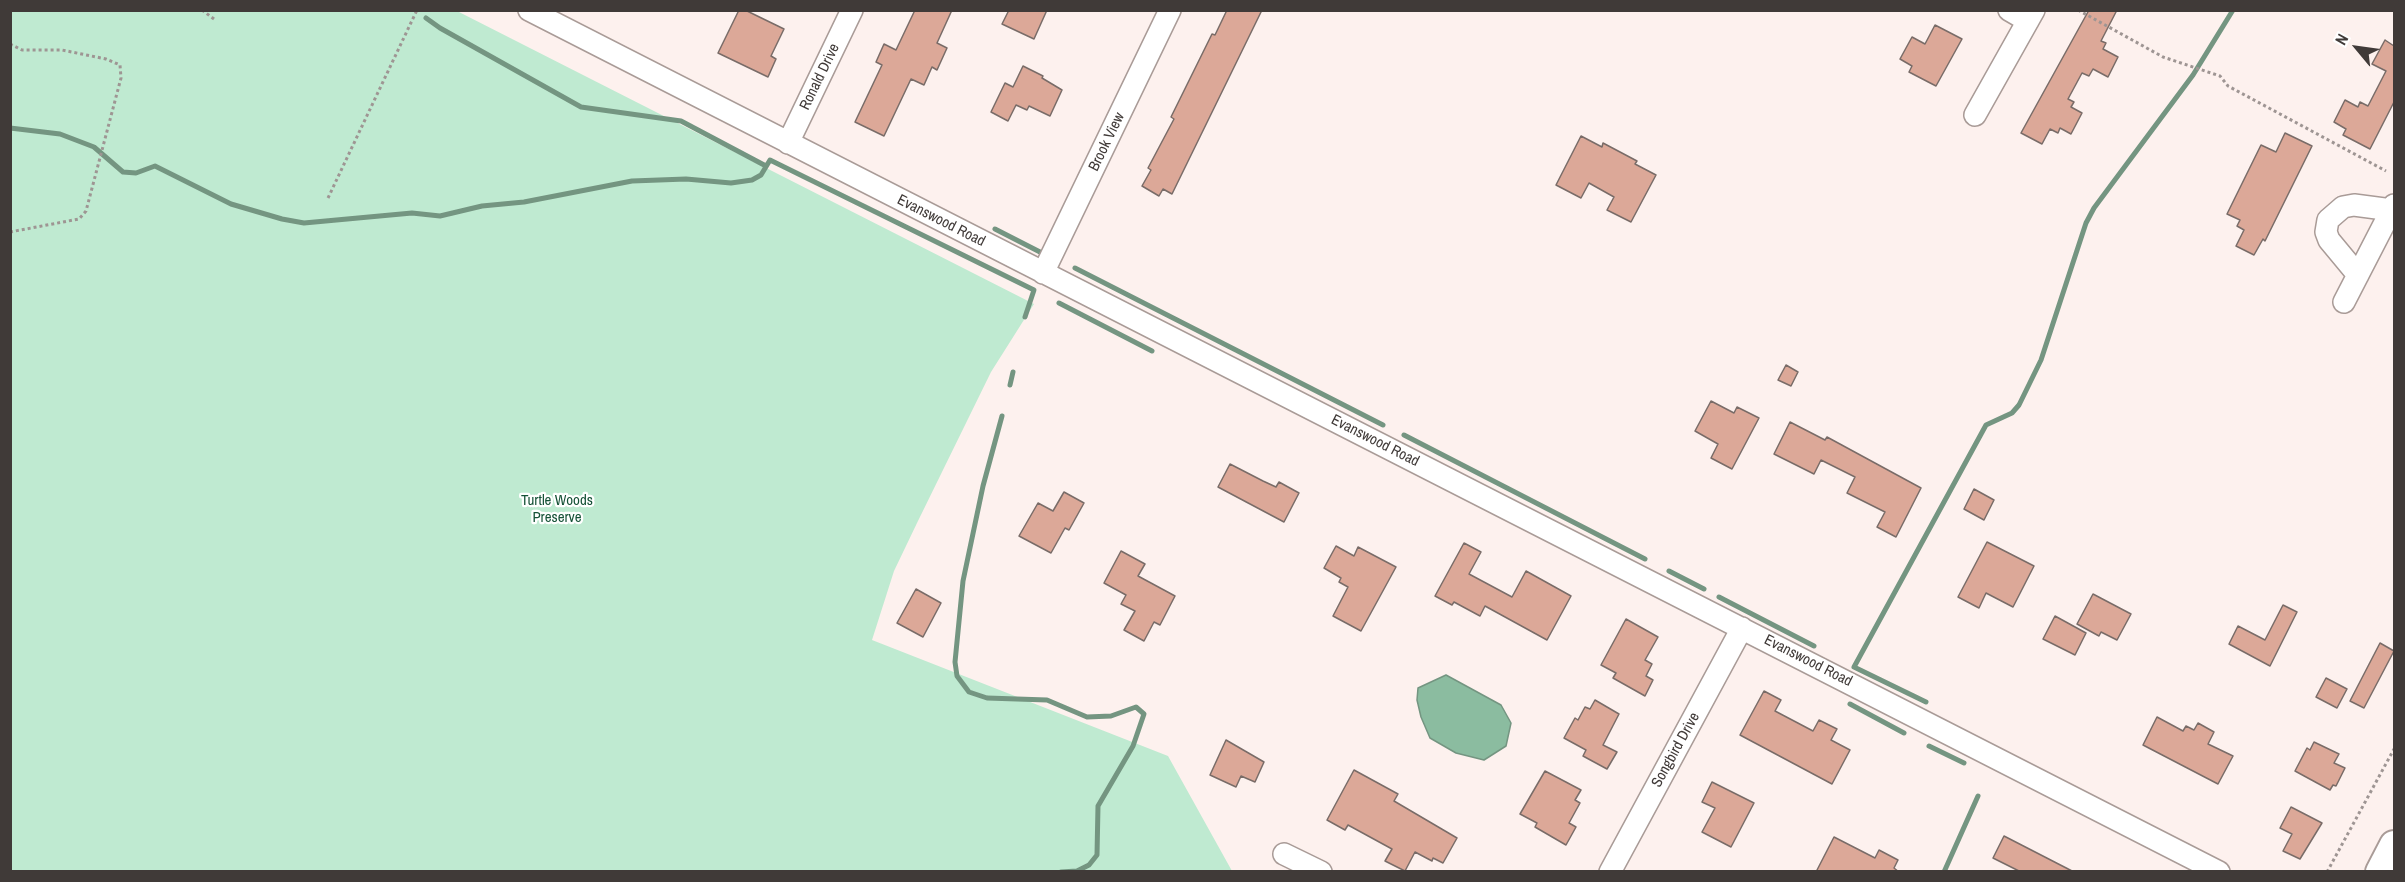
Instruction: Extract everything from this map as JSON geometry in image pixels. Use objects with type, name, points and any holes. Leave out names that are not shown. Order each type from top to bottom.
[{"type":"main road","points":[[2380,872],[2394,845]]},
{"type":"street","name":"Evanswood Road","points":[[530,10],[554,16],[788,143],[2219,872]]},
{"type":"street","name":"Ronald Drive","points":[[788,143],[852,10]]},
{"type":"street","name":"Brook View","points":[[1043,273],[1170,10]]},
{"type":"street","points":[[1975,115],[2031,16],[2009,10]]},
{"type":"street","points":[[2344,302],[2393,208],[2343,207],[2328,220],[2326,231],[2329,240],[2358,275]]},
{"type":"street","name":"Songbird Drive","points":[[1610,872],[1742,628]]},
{"type":"street","points":[[1284,854],[1322,872]]},
{"type":"path","points":[[202,10],[214,20]]},
{"type":"path","points":[[327,198],[417,10]]},
{"type":"path","points":[[2078,10],[2163,57],[2220,76],[2228,86],[2386,171]]},
{"type":"path","points":[[10,44],[22,50],[62,50],[106,59],[120,65],[121,78],[86,211],[79,219],[10,232]]},
{"type":"path","points":[[2327,872],[2394,748]]},
{"type":"green space","name":"Turtle Woods Preserve","points":[[10,11],[457,11],[1034,304],[991,372],[917,523],[894,571],[872,640],[1168,756],[1232,871],[11,871]]},
{"type":"shaded area","points":[[1446,675],[1501,705],[1511,723],[1506,746],[1484,760],[1456,753],[1430,738],[1421,717],[1417,700],[1418,688]]},
{"type":"building","points":[[739,10],[745,10],[784,29],[771,56],[776,59],[768,77],[718,53]]},
{"type":"building","points":[[915,10],[952,10],[937,43],[947,48],[937,70],[932,67],[924,85],[911,79],[884,136],[855,122],[882,65],[876,62],[884,44],[896,50]]},
{"type":"building","points":[[1009,10],[1047,10],[1034,39],[1002,24]]},
{"type":"building","points":[[1227,10],[1262,10],[1172,194],[1163,189],[1159,196],[1142,186],[1151,170],[1148,168],[1174,119],[1171,117],[1212,34],[1215,35]]},
{"type":"building","points":[[2089,10],[2117,10],[2101,41],[2106,43],[2103,49],[2118,57],[2108,77],[2093,69],[2089,76],[2082,73],[2068,99],[2074,102],[2071,107],[2082,113],[2071,134],[2060,128],[2058,133],[2050,129],[2042,144],[2021,133]]},
{"type":"building","points":[[1935,25],[1962,39],[1936,86],[1909,72],[1912,66],[1900,59],[1912,37],[1925,44]]},
{"type":"building","points":[[2385,40],[2394,46],[2394,102],[2370,149],[2343,135],[2346,129],[2334,122],[2345,100],[2358,107],[2360,102],[2368,106],[2386,71],[2372,64]]},
{"type":"building","points":[[1023,66],[1043,76],[1042,78],[1062,90],[1050,116],[1029,106],[1027,110],[1016,105],[1008,121],[991,112],[1005,83],[1013,87]]},
{"type":"building","points":[[2285,133],[2312,146],[2265,241],[2263,239],[2254,255],[2236,246],[2244,230],[2237,226],[2240,220],[2227,214],[2261,145],[2276,152]]},
{"type":"building","points":[[1581,136],[1602,147],[1603,143],[1637,161],[1635,164],[1656,175],[1631,222],[1607,210],[1614,197],[1589,183],[1581,198],[1556,185]]},
{"type":"building","points":[[1786,365],[1798,372],[1791,386],[1778,380]]},
{"type":"building","points":[[1711,401],[1734,413],[1737,407],[1759,418],[1732,469],[1711,458],[1718,444],[1695,431]]},
{"type":"building","points":[[1790,422],[1825,440],[1827,437],[1921,488],[1896,537],[1877,527],[1885,512],[1847,493],[1855,477],[1821,460],[1814,474],[1774,454]]},
{"type":"building","points":[[1230,464],[1276,487],[1279,482],[1299,493],[1284,522],[1218,487]]},
{"type":"building","points":[[1974,489],[1994,500],[1984,520],[1964,509]]},
{"type":"building","points":[[1064,492],[1084,503],[1069,530],[1065,528],[1051,553],[1019,536],[1038,503],[1053,511]]},
{"type":"building","points":[[1987,542],[2034,566],[2013,607],[1986,593],[1979,608],[1958,597]]},
{"type":"building","points":[[1464,543],[1481,552],[1469,574],[1512,597],[1526,571],[1571,596],[1547,640],[1485,606],[1480,616],[1454,602],[1452,605],[1435,596]]},
{"type":"building","points":[[1336,546],[1354,556],[1358,547],[1396,567],[1361,631],[1333,616],[1348,587],[1339,582],[1341,578],[1324,568]]},
{"type":"building","points":[[1121,551],[1145,564],[1138,576],[1175,596],[1160,625],[1154,622],[1144,641],[1124,630],[1135,611],[1121,604],[1126,595],[1104,583]]},
{"type":"building","points":[[916,589],[941,603],[923,637],[897,623]]},
{"type":"building","points":[[2093,594],[2131,614],[2117,640],[2101,632],[2099,636],[2077,624]]},
{"type":"building","points":[[2283,605],[2297,612],[2270,666],[2229,644],[2238,626],[2265,640]]},
{"type":"building","points":[[2055,616],[2086,633],[2075,655],[2043,639]]},
{"type":"building","points":[[1626,619],[1658,637],[1645,660],[1652,664],[1646,676],[1653,680],[1645,696],[1613,678],[1616,673],[1601,665]]},
{"type":"building","points":[[2380,643],[2394,651],[2364,708],[2350,701]]},
{"type":"building","points":[[2326,678],[2347,689],[2337,708],[2316,697]]},
{"type":"building","points":[[1764,691],[1781,700],[1775,711],[1813,731],[1819,720],[1837,729],[1831,740],[1850,750],[1832,784],[1740,735]]},
{"type":"building","points":[[1595,700],[1619,714],[1603,745],[1617,752],[1607,769],[1583,756],[1586,750],[1564,738],[1575,718],[1578,720],[1585,707],[1590,709]]},
{"type":"building","points":[[2157,717],[2183,731],[2186,726],[2194,730],[2198,723],[2214,732],[2208,744],[2233,756],[2218,784],[2143,745]]},
{"type":"building","points":[[1226,740],[1264,762],[1255,782],[1241,776],[1236,787],[1210,775]]},
{"type":"building","points":[[2314,742],[2339,754],[2334,763],[2345,768],[2336,786],[2333,785],[2330,790],[2295,771],[2307,748],[2310,750]]},
{"type":"building","points":[[1354,770],[1398,794],[1394,801],[1457,838],[1443,863],[1433,858],[1432,861],[1415,852],[1405,871],[1385,861],[1392,849],[1348,825],[1345,830],[1327,820]]},
{"type":"building","points":[[1545,771],[1581,790],[1575,800],[1580,803],[1569,823],[1576,827],[1566,845],[1535,827],[1537,823],[1520,814]]},
{"type":"building","points":[[1712,782],[1754,803],[1731,847],[1702,832],[1715,808],[1702,802]]},
{"type":"building","points":[[2291,807],[2322,823],[2300,859],[2283,851],[2292,834],[2280,828]]},
{"type":"building","points":[[2004,836],[2074,872],[2021,872],[1993,858]]},
{"type":"building","points":[[1834,837],[1875,858],[1879,850],[1898,860],[1894,868],[1899,872],[1816,872]]},
{"type":"waterway","points":[[1926,702],[1854,667],[1986,425],[2012,413],[2019,405],[2041,360],[2086,223],[2094,208],[2193,75],[2233,10]]},
{"type":"waterway","points":[[426,18],[581,107],[681,121],[766,166]]},
{"type":"waterway","points":[[10,128],[60,134],[94,147],[123,172],[136,173],[155,166],[231,204],[304,223],[412,213],[440,216],[482,206],[524,202],[632,181],[686,179],[731,183],[752,180],[761,175],[770,160],[1034,290],[1025,317]]},
{"type":"waterway","points":[[995,229],[1040,252]]},
{"type":"waterway","points":[[1075,268],[1383,425]]},
{"type":"waterway","points":[[1059,303],[1152,351]]},
{"type":"waterway","points":[[1010,385],[1013,372]]},
{"type":"waterway","points":[[1002,416],[983,486],[963,581],[955,662],[957,676],[969,692],[987,698],[1047,700],[1087,717],[1111,716],[1136,707],[1144,714],[1133,746],[1098,806],[1097,855],[1089,865],[1077,871],[1061,872]]},
{"type":"waterway","points":[[1404,435],[1645,559]]},
{"type":"waterway","points":[[1669,571],[1704,589]]},
{"type":"waterway","points":[[1719,597],[1814,646]]},
{"type":"waterway","points":[[1850,704],[1904,733]]},
{"type":"waterway","points":[[1929,746],[1964,763]]},
{"type":"waterway","points":[[1944,872],[1978,796]]}]
